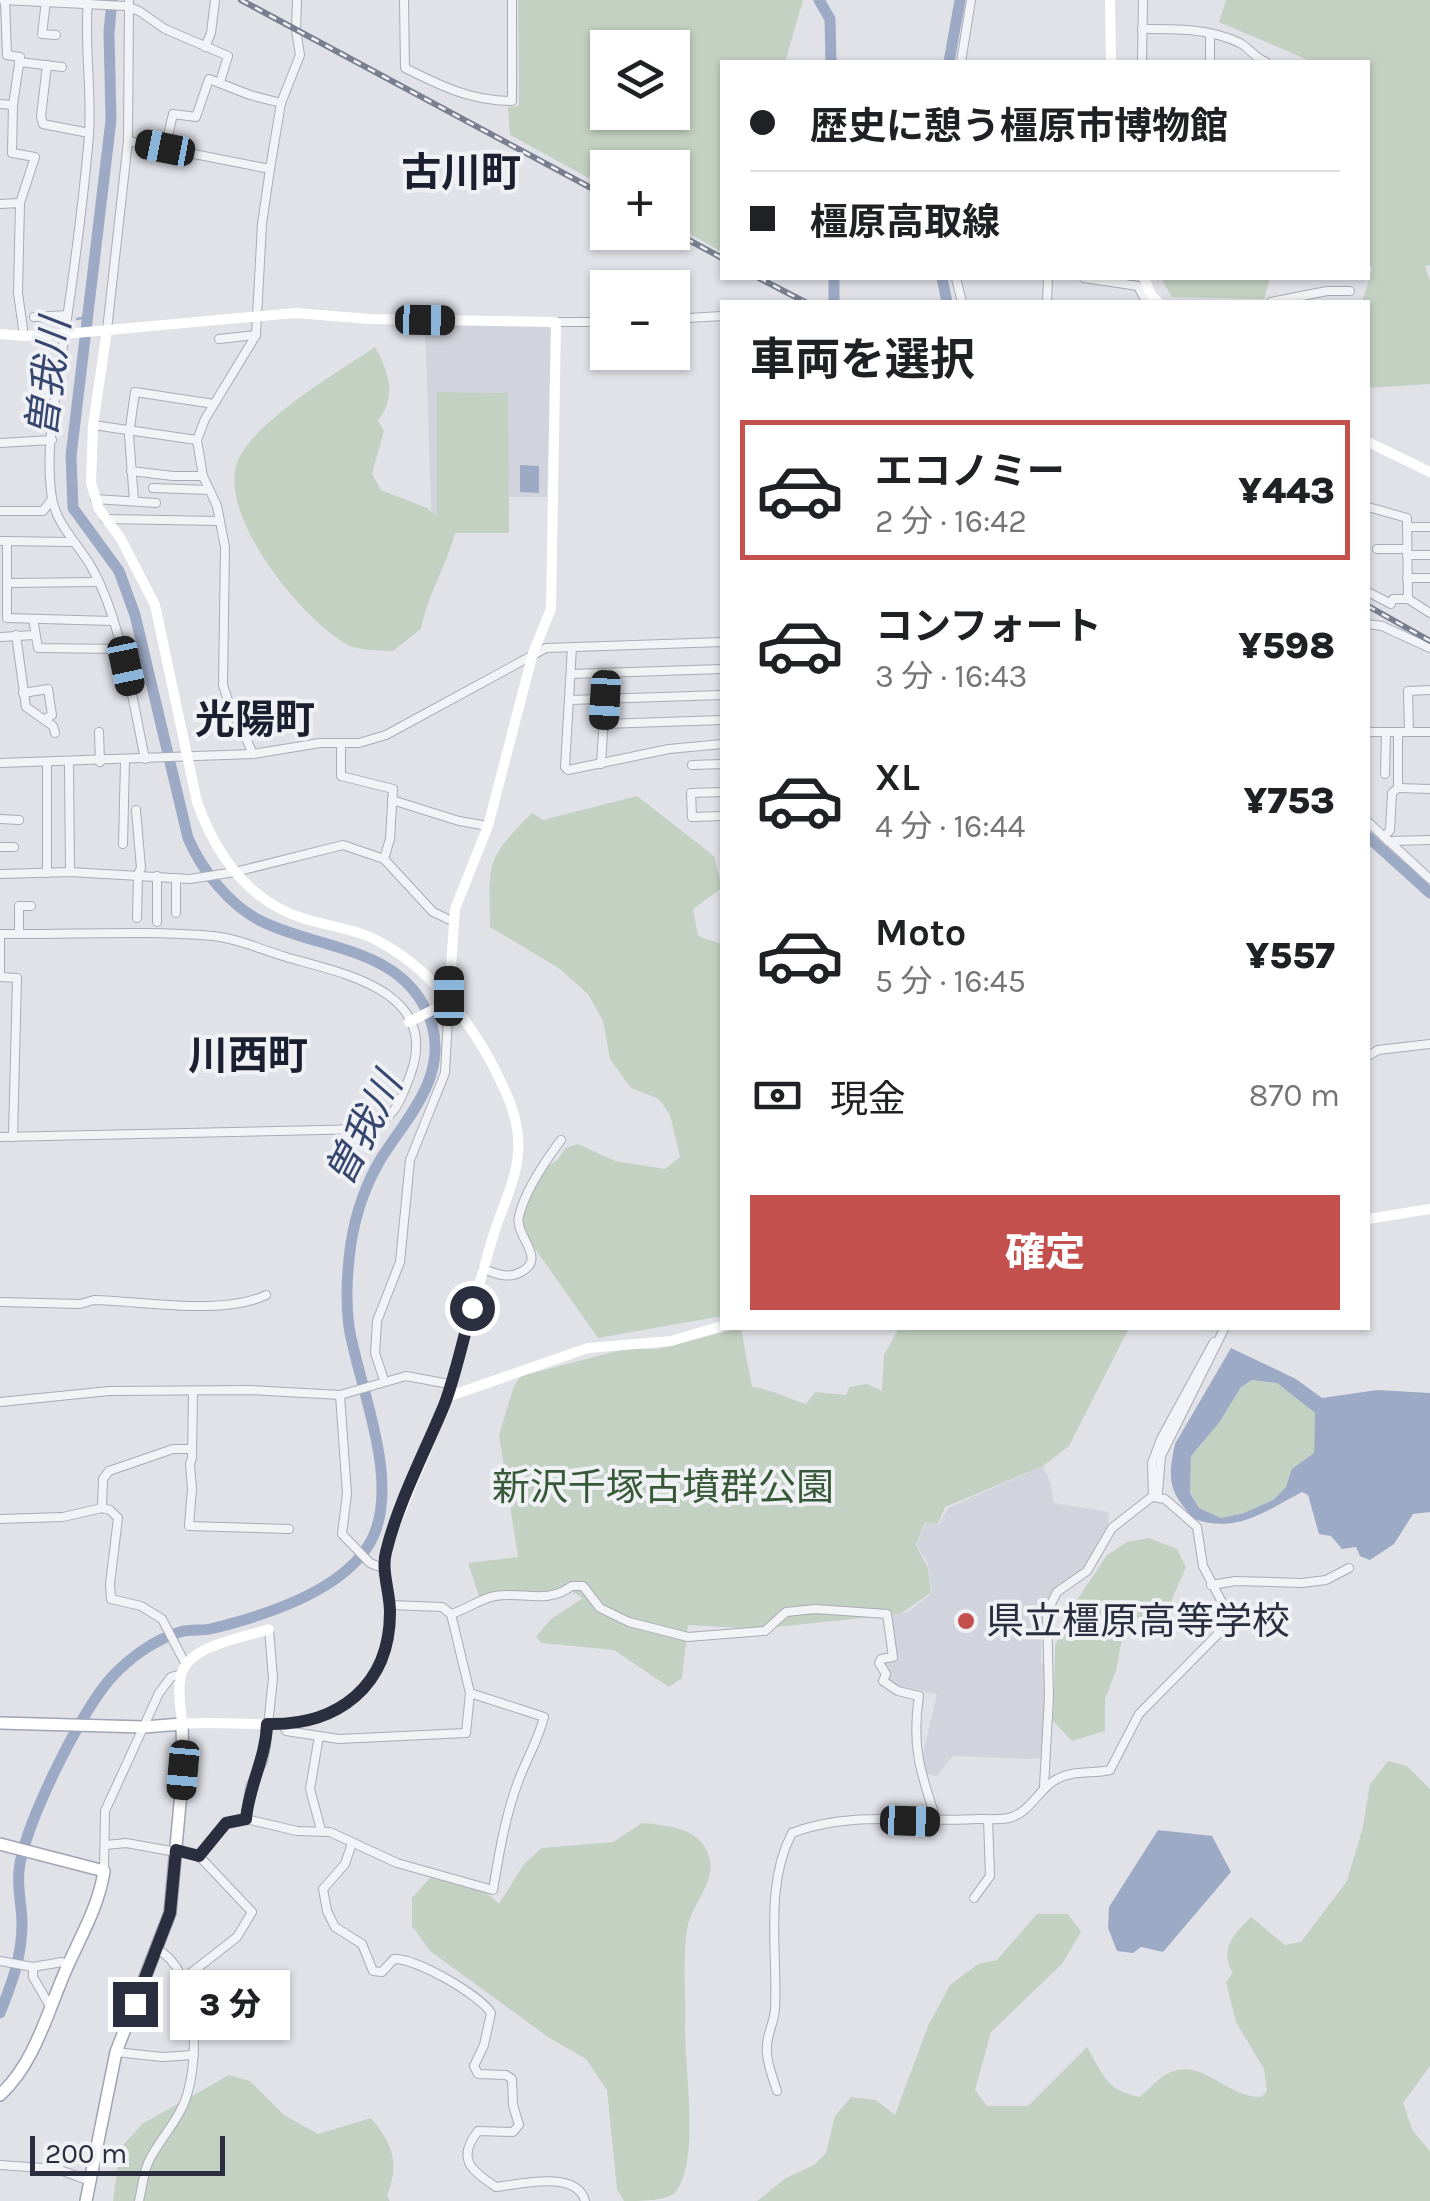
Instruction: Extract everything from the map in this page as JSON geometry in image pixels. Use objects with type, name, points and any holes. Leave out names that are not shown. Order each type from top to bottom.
[{"type":"main road","points":[[0,1723],[182,1724],[183,1770],[170,1913],[116,2052],[86,2201]]},
{"type":"main road","points":[[0,1844],[104,1871],[97,1902],[50,2008],[16,2081],[0,2096]]},
{"type":"street","points":[[24,336],[18,293],[20,203],[35,157],[12,153],[13,104],[20,57],[7,55],[4,0],[128,4],[166,29],[228,56],[220,82]]},
{"type":"street","points":[[46,0],[42,34],[56,36]]},
{"type":"street","points":[[206,47],[215,0]]},
{"type":"street","points":[[253,754],[240,723],[232,716],[223,685],[226,570],[220,521],[203,476],[197,440],[256,335],[262,224],[270,170],[281,102],[300,55],[296,0]]},
{"type":"street","points":[[404,0],[405,68],[459,95],[512,101],[512,0]]},
{"type":"street","points":[[961,60],[971,0]]},
{"type":"street","points":[[1110,0],[1111,60]]},
{"type":"street","points":[[1142,60],[1143,0]]},
{"type":"street","points":[[89,2],[89,133],[52,440],[52,499],[72,542],[98,582],[121,649],[147,759]]},
{"type":"street","points":[[0,1519],[62,1518],[102,1508],[118,1518],[111,1599],[141,1606],[164,1622],[183,1668],[182,1724],[228,1720],[306,1723],[354,1698],[367,1684],[387,1648],[390,1605],[386,1551],[448,1390],[518,1152],[513,1108],[489,1060],[446,1000],[382,942],[267,903],[232,873],[208,832],[185,758],[154,605],[121,539],[95,499],[90,462],[128,141],[128,4]]},
{"type":"street","points":[[1142,28],[1193,30],[1242,44],[1261,60]]},
{"type":"street","points":[[1210,35],[1210,60]]},
{"type":"street","points":[[19,62],[62,68]]},
{"type":"street","points":[[47,65],[43,124],[89,133]]},
{"type":"street","points":[[165,148],[173,114],[196,118],[210,79],[281,102]]},
{"type":"street","points":[[0,104],[13,104]]},
{"type":"street","points":[[128,141],[270,170]]},
{"type":"street","points":[[0,204],[20,203]]},
{"type":"street","points":[[1100,280],[1133,284],[1151,300]]},
{"type":"street","points":[[1339,290],[1340,300]]},
{"type":"street","points":[[1282,300],[1350,291]]},
{"type":"street","points":[[0,334],[67,334],[295,313],[370,319],[590,322]]},
{"type":"street","points":[[34,317],[67,316]]},
{"type":"street","points":[[690,318],[720,316]]},
{"type":"street","points":[[382,1382],[374,1353],[377,1321],[400,1262],[410,1160],[446,1073],[452,921],[488,826],[533,653],[551,608],[556,322]]},
{"type":"street","points":[[219,339],[256,335]]},
{"type":"street","points":[[134,501],[130,430],[135,392],[214,404]]},
{"type":"street","points":[[93,424],[197,440]]},
{"type":"street","points":[[0,442],[52,440]]},
{"type":"street","points":[[1370,443],[1430,472]]},
{"type":"street","points":[[131,471],[203,476]]},
{"type":"street","points":[[153,488],[209,490]]},
{"type":"street","points":[[0,511],[42,512],[52,499]]},
{"type":"street","points":[[95,499],[156,502]]},
{"type":"street","points":[[1370,508],[1407,518],[1408,599]]},
{"type":"street","points":[[105,519],[220,521]]},
{"type":"street","points":[[1407,527],[1430,528]]},
{"type":"street","points":[[72,542],[4,541],[8,618],[112,621]]},
{"type":"street","points":[[1377,548],[1430,555]]},
{"type":"street","points":[[1408,578],[1430,578]]},
{"type":"street","points":[[7,583],[98,582]]},
{"type":"street","points":[[1370,593],[1390,604],[1393,598],[1408,599],[1430,613]]},
{"type":"street","points":[[33,619],[38,648],[121,649]]},
{"type":"street","points":[[1370,624],[1430,648]]},
{"type":"street","points":[[2,637],[34,635]]},
{"type":"street","points":[[16,636],[26,706],[54,726],[56,733]]},
{"type":"street","points":[[0,763],[185,758],[253,754],[320,743],[360,744],[386,735],[546,648],[720,642]]},
{"type":"street","points":[[572,647],[564,767],[575,770],[669,749],[720,744]]},
{"type":"street","points":[[571,674],[720,669]]},
{"type":"street","points":[[23,693],[48,689],[52,715],[45,719]]},
{"type":"street","points":[[1409,732],[1408,691],[1430,690]]},
{"type":"street","points":[[569,700],[720,696]]},
{"type":"street","points":[[601,764],[605,700]]},
{"type":"street","points":[[604,724],[720,720]]},
{"type":"street","points":[[99,732],[100,762]]},
{"type":"street","points":[[1370,732],[1430,732]]},
{"type":"street","points":[[1386,732],[1386,774]]},
{"type":"street","points":[[1398,732],[1398,788]]},
{"type":"street","points":[[340,744],[341,776],[393,789],[390,839],[384,859]]},
{"type":"street","points":[[124,844],[125,761]]},
{"type":"street","points":[[47,763],[47,873]]},
{"type":"street","points":[[69,763],[70,872]]},
{"type":"street","points":[[692,765],[720,764]]},
{"type":"street","points":[[1386,839],[1392,793],[1398,788],[1430,789]]},
{"type":"street","points":[[720,792],[691,793],[692,816],[720,816]]},
{"type":"street","points":[[392,800],[488,826]]},
{"type":"street","points":[[136,810],[141,868],[137,918]]},
{"type":"street","points":[[0,819],[19,820]]},
{"type":"street","points":[[1370,824],[1430,879]]},
{"type":"street","points":[[1386,839],[1430,840]]},
{"type":"street","points":[[0,874],[70,872],[193,878],[232,873],[343,845],[384,859],[434,912],[452,921]]},
{"type":"street","points":[[0,847],[14,848]]},
{"type":"street","points":[[1419,869],[1430,870]]},
{"type":"street","points":[[157,876],[157,922]]},
{"type":"street","points":[[176,878],[176,913]]},
{"type":"street","points":[[19,934],[19,906],[31,906]]},
{"type":"street","points":[[0,1137],[12,1137],[367,1129],[390,1118],[400,1105],[416,1058],[412,1021],[372,983],[227,938],[0,934],[0,975],[16,978],[12,1137]]},
{"type":"street","points":[[412,1021],[446,1000]]},
{"type":"street","points":[[1370,1055],[1378,1050],[1430,1044]]},
{"type":"street","points":[[483,1269],[506,1276],[528,1268],[532,1259],[521,1234],[519,1217],[542,1166],[562,1140]]},
{"type":"street","points":[[1370,1219],[1430,1206]]},
{"type":"street","points":[[0,1302],[244,1303],[266,1294]]},
{"type":"street","points":[[0,1402],[108,1391],[344,1394],[419,1376],[448,1390],[588,1348],[671,1341],[720,1327]]},
{"type":"street","points":[[1044,1787],[1049,1696],[1046,1612],[1057,1592],[1087,1571],[1112,1528],[1158,1492],[1161,1456],[1224,1330]]},
{"type":"street","points":[[193,1392],[188,1526],[289,1529]]},
{"type":"street","points":[[344,1394],[347,1494],[342,1534],[370,1564],[385,1569]]},
{"type":"street","points":[[102,1508],[104,1479],[109,1471],[173,1449],[192,1449]]},
{"type":"street","points":[[777,2091],[766,2056],[766,2036],[775,2015],[772,1946],[779,1870],[792,1833],[828,1822],[856,1819],[937,1822],[1011,1818],[1060,1776],[1110,1770],[1139,1714],[1216,1635],[1224,1606],[1203,1566],[1196,1528],[1166,1498],[1153,1497]]},
{"type":"street","points":[[1211,1585],[1236,1580],[1302,1583],[1326,1580],[1349,1568]]},
{"type":"street","points":[[451,1614],[497,1596],[546,1598],[560,1595],[572,1586],[583,1586],[600,1608],[629,1622],[688,1637],[765,1631],[786,1612],[814,1609],[888,1614],[894,1657],[881,1658],[879,1663],[886,1674],[882,1681],[920,1696],[916,1725],[918,1767],[937,1822]]},
{"type":"street","points":[[283,1724],[286,1731],[339,1739],[466,1733],[470,1694],[451,1614],[442,1607],[390,1605]]},
{"type":"street","points":[[104,1871],[106,1811],[159,1693],[198,1653],[270,1629],[274,1678],[263,1761],[250,1787],[246,1819]]},
{"type":"street","points":[[199,1856],[226,1823],[246,1819],[297,1831],[321,1830],[416,1870],[492,1890],[508,1812],[540,1737],[544,1717],[470,1694]]},
{"type":"street","points":[[319,1736],[310,1789],[321,1830]]},
{"type":"street","points":[[974,1898],[990,1876],[988,1819]]},
{"type":"street","points":[[352,1842],[345,1864],[323,1888],[327,1911],[336,1927],[362,1944],[372,1971],[382,1972],[394,1959],[408,1959],[478,1999],[490,2013],[484,2045],[474,2066],[478,2074],[506,2075],[512,2079],[512,2105],[519,2126],[513,2132],[478,2131],[469,2145],[468,2161],[496,2186],[561,2182],[577,2188],[585,2201]]},
{"type":"street","points":[[106,1845],[126,1843],[199,1856],[252,1912],[237,1937],[182,1980]]},
{"type":"street","points":[[138,2201],[149,2160],[183,2105],[194,2055],[189,1997],[164,1953],[157,1950]]},
{"type":"street","points":[[1,1961],[31,1967],[62,1962],[68,1965]]},
{"type":"street","points":[[31,1967],[50,2008]]},
{"type":"street","points":[[116,2052],[162,2057],[194,2055]]},
{"type":"street","points":[[0,2164],[57,2169],[90,2181]]},
{"type":"shaded area","points":[[425,324],[551,329],[547,497],[509,497],[509,533],[432,533]]},
{"type":"shaded area","name":"県立橿原高等学校","points":[[1043,1466],[1054,1503],[1109,1512],[1108,1525],[1086,1565],[1053,1591],[1043,1610],[1041,1663],[1047,1664],[1044,1754],[1028,1759],[953,1756],[936,1777],[925,1775],[923,1754],[937,1694],[890,1683],[882,1661],[897,1660],[890,1616],[908,1612],[932,1593],[928,1563],[917,1546],[921,1534],[926,1522],[939,1525],[948,1508]]},
{"type":"green space","points":[[518,0],[803,0],[786,60],[720,60],[720,251],[690,234],[690,150],[590,150],[590,179],[510,135],[508,107],[519,106]]},
{"type":"green space","points":[[1226,0],[1430,0],[1430,265],[1425,266],[1430,281],[1430,384],[1370,388],[1370,300],[1363,300],[1372,269],[1370,60],[1308,60],[1219,22]]},
{"type":"green space","points":[[1162,280],[1269,280],[1264,299],[1172,297]]},
{"type":"green space","points":[[375,347],[387,375],[389,393],[378,421],[384,431],[372,474],[381,490],[427,508],[437,516],[437,392],[508,393],[509,533],[455,533],[421,629],[393,651],[348,645],[308,613],[287,590],[250,535],[234,481],[239,458],[263,428],[300,397]]},
{"type":"green space","points":[[637,796],[714,856],[720,889],[693,909],[698,936],[720,944],[720,1316],[598,1338],[519,1226],[536,1175],[566,1148],[578,1144],[615,1161],[665,1169],[680,1157],[670,1115],[659,1099],[631,1088],[610,1059],[603,1021],[588,994],[560,969],[490,927],[493,863],[505,842],[532,813],[543,820]]},
{"type":"green space","name":"新沢千塚古墳群公園","points":[[741,1330],[752,1387],[806,1404],[815,1392],[846,1395],[849,1387],[867,1384],[882,1391],[884,1355],[898,1330],[1128,1330],[1069,1446],[1043,1466],[945,1507],[938,1524],[925,1522],[916,1545],[928,1568],[931,1593],[900,1614],[756,1629],[688,1625],[682,1678],[669,1687],[614,1650],[542,1643],[536,1637],[551,1619],[583,1598],[569,1590],[551,1595],[479,1596],[468,1563],[518,1557],[499,1435],[514,1386],[521,1376],[625,1349],[657,1349]]},
{"type":"green space","points":[[1252,1380],[1277,1383],[1315,1413],[1314,1453],[1293,1469],[1286,1487],[1273,1500],[1221,1518],[1199,1508],[1190,1493],[1191,1456],[1219,1423],[1241,1387]]},
{"type":"green space","points":[[1149,1538],[1177,1549],[1186,1567],[1164,1618],[1145,1622],[1123,1610],[1124,1628],[1116,1671],[1105,1699],[1105,1731],[1072,1741],[1053,1721],[1055,1646],[1071,1609],[1107,1555],[1127,1542]]},
{"type":"green space","points":[[1388,1761],[1407,1766],[1430,1789],[1430,2066],[1403,2103],[1413,2131],[1430,2151],[1430,2201],[757,2201],[826,2153],[835,2116],[851,2097],[876,2100],[895,2115],[928,2026],[950,1985],[978,1964],[997,1960],[1037,1914],[1068,1914],[1081,1932],[1062,1964],[991,2032],[975,2090],[987,2106],[1028,2106],[1087,2047],[1107,2080],[1129,2094],[1140,2097],[1163,2076],[1183,2069],[1261,2097],[1267,2091],[1264,2069],[1236,2022],[1226,1982],[1233,1973],[1227,1957],[1230,1942],[1251,1917],[1285,1945],[1301,1942],[1347,1881],[1363,1827],[1370,1784]]},
{"type":"green space","points":[[642,1823],[673,1827],[692,1835],[706,1849],[710,1869],[686,1936],[689,2137],[683,2179],[670,2196],[624,2201],[617,2189],[607,2090],[586,2059],[548,2037],[430,1951],[412,1926],[412,1898],[437,1870],[471,1879],[499,1904],[524,1864],[542,1848],[613,1842]]},
{"type":"green space","points":[[229,2075],[250,2081],[284,2115],[318,2134],[371,2118],[392,2155],[393,2174],[387,2195],[390,2201],[113,2201],[120,2149],[142,2124]]},
{"type":"water","points":[[520,465],[539,466],[539,493],[520,492]]},
{"type":"water","points":[[1231,1348],[1296,1379],[1322,1398],[1377,1390],[1430,1393],[1430,1512],[1413,1514],[1394,1544],[1370,1560],[1360,1556],[1356,1547],[1342,1549],[1331,1536],[1319,1534],[1308,1495],[1302,1492],[1238,1522],[1194,1519],[1172,1485],[1175,1444]],"holes":[[[1252,1380],[1277,1383],[1315,1413],[1314,1453],[1292,1469],[1286,1487],[1273,1500],[1221,1518],[1199,1508],[1190,1493],[1191,1456],[1219,1423],[1241,1387]]]},
{"type":"water","points":[[1158,1830],[1212,1836],[1231,1872],[1163,1952],[1141,1947],[1133,1953],[1117,1951],[1108,1928],[1109,1907]]},
{"type":"waterway","name":"曽我川","points":[[0,2013],[20,1947],[19,1871],[23,1851],[42,1799],[70,1742],[111,1678],[142,1650],[170,1635],[207,1630],[279,1608],[325,1586],[361,1556],[373,1537],[380,1513],[380,1460],[349,1327],[350,1253],[366,1187],[422,1096],[434,1062],[432,1025],[420,999],[404,980],[361,955],[263,922],[229,898],[201,863],[188,838],[135,615],[119,571],[73,508],[71,456],[111,120],[112,0]]},
{"type":"waterway","points":[[819,0],[830,19],[831,60]]},
{"type":"waterway","points":[[949,60],[960,0]]},
{"type":"waterway","points":[[834,280],[834,300]]},
{"type":"waterway","points":[[942,280],[947,300]]},
{"type":"waterway","points":[[77,319],[87,317]]},
{"type":"waterway","points":[[1370,839],[1430,893]]},
{"type":"railway","points":[[241,0],[590,187]]},
{"type":"railway","points":[[690,241],[720,257]]},
{"type":"railway","points":[[763,280],[801,300]]},
{"type":"railway","points":[[1370,607],[1430,641]]},
{"type":"place","name":"県立橿原高等学校","points":[[966,1621]]},
{"type":"district","name":"古川町","points":[[461,172]]},
{"type":"district","name":"光陽町","points":[[255,719]]},
{"type":"district","name":"川西町","points":[[248,1055]]},
{"type":"route","points":[[135,2004],[170,1913],[176,1850],[199,1856],[226,1823],[246,1819],[250,1787],[263,1761],[267,1724],[306,1723],[325,1716],[354,1698],[376,1672],[387,1648],[390,1628],[386,1551],[447,1397],[472,1308]]}]
